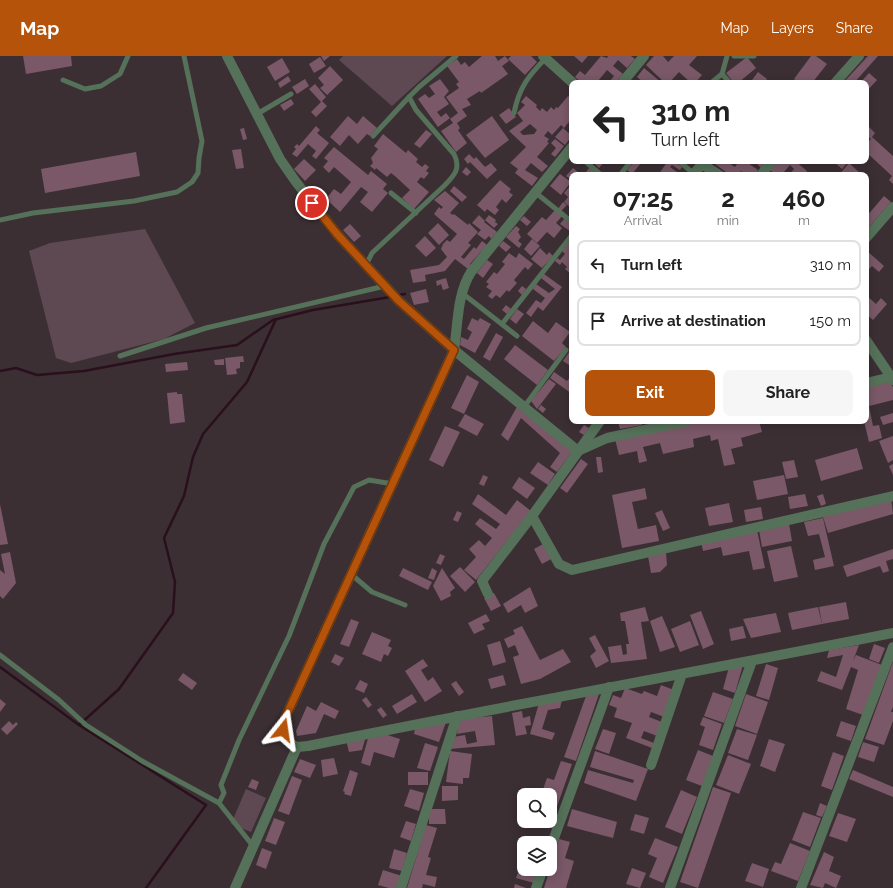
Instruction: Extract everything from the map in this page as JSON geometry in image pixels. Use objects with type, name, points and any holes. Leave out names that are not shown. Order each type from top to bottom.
[{"type":"street","points":[[227,56],[280,159],[337,234],[399,301],[454,350],[578,451]]},
{"type":"street","points":[[624,80],[644,56]]},
{"type":"street","points":[[838,80],[859,56]]},
{"type":"street","points":[[546,57],[570,80]]},
{"type":"street","points":[[569,153],[470,272],[465,281],[454,350],[286,716],[283,725],[284,734],[289,742],[296,747],[308,746],[893,633]]},
{"type":"street","points":[[705,164],[715,172]]},
{"type":"street","points":[[763,172],[770,164]]},
{"type":"street","points":[[869,235],[893,207]]},
{"type":"street","points":[[869,344],[892,379],[869,383]]},
{"type":"street","points":[[488,594],[482,580],[532,516],[598,424]]},
{"type":"street","points":[[578,451],[607,438],[673,424]]},
{"type":"street","points":[[532,516],[559,564],[572,570],[893,496]]},
{"type":"street","points":[[801,888],[893,648]]},
{"type":"street","points":[[670,888],[752,661]]},
{"type":"street","points":[[651,765],[682,674]]},
{"type":"street","points":[[555,836],[609,687]]},
{"type":"street","points":[[401,888],[457,716]]},
{"type":"street","points":[[235,888],[296,747]]},
{"type":"street","points":[[536,888],[540,876]]},
{"type":"lane","points":[[63,80],[85,89],[101,86],[120,74],[128,56]]},
{"type":"lane","points":[[0,220],[34,213],[134,201],[177,192],[192,182],[198,173],[198,158],[202,141],[184,56]]},
{"type":"lane","points":[[373,136],[419,87],[456,56]]},
{"type":"lane","points":[[715,80],[722,74],[727,56]]},
{"type":"lane","points":[[734,56],[754,56]]},
{"type":"lane","points":[[514,113],[517,96],[522,86],[546,57]]},
{"type":"lane","points":[[722,74],[727,80]]},
{"type":"lane","points":[[258,114],[291,94]]},
{"type":"lane","points":[[366,265],[372,253],[454,176],[457,170],[458,162],[454,154],[416,110],[409,97]]},
{"type":"lane","points":[[588,164],[598,172]]},
{"type":"lane","points":[[622,172],[629,164]]},
{"type":"lane","points":[[682,164],[692,172]]},
{"type":"lane","points":[[391,193],[416,213]]},
{"type":"lane","points":[[536,193],[569,220]]},
{"type":"lane","points":[[502,324],[569,239]]},
{"type":"lane","points":[[120,356],[206,328],[388,289]]},
{"type":"lane","points":[[462,293],[517,336]]},
{"type":"lane","points":[[524,407],[566,350]]},
{"type":"lane","points":[[219,803],[224,793],[222,785],[240,740],[288,636],[324,544],[354,487],[369,480],[393,484]]},
{"type":"lane","points":[[352,575],[372,592],[404,605]]},
{"type":"lane","points":[[0,655],[59,700],[86,725],[142,761],[219,803],[253,846]]},
{"type":"shaded area","points":[[343,56],[447,56],[392,106],[339,60]]},
{"type":"shaded area","points":[[145,229],[195,323],[164,339],[71,363],[56,358],[29,251],[50,243]]},
{"type":"shaded area","points":[[246,789],[266,798],[251,832],[231,824]]},
{"type":"building","points":[[23,56],[71,56],[72,66],[26,74]]},
{"type":"building","points":[[321,56],[330,56],[324,61]]},
{"type":"building","points":[[482,56],[495,56],[498,61],[505,56],[509,61],[502,66],[508,74],[481,93],[480,91],[467,99],[471,105],[462,109],[467,116],[457,123],[460,128],[458,130],[467,143],[456,152],[441,131],[453,123],[450,119],[458,113],[446,97],[459,88],[456,84],[459,82],[447,66],[457,59],[461,65],[465,62],[469,67]]},
{"type":"building","points":[[511,56],[531,56],[537,62],[525,75],[508,59]]},
{"type":"building","points":[[574,56],[588,56],[582,63]]},
{"type":"building","points":[[601,56],[607,58],[608,56],[631,56],[635,59],[627,68],[618,60],[613,66],[623,74],[618,80],[611,80],[614,76],[607,70],[599,80],[578,80],[575,77],[580,71],[585,75]]},
{"type":"building","points":[[654,56],[663,56],[668,62],[674,56],[697,56],[689,65],[702,75],[698,80],[688,80],[679,72],[672,80],[662,80],[646,65]]},
{"type":"building","points":[[811,56],[816,56],[827,64],[814,80],[794,79]]},
{"type":"building","points":[[868,56],[878,56],[857,80],[846,80]]},
{"type":"building","points":[[320,57],[326,66],[314,73],[309,64]]},
{"type":"building","points":[[747,57],[756,68],[742,80],[732,80],[726,73]]},
{"type":"building","points":[[282,58],[290,72],[275,81],[267,67]]},
{"type":"building","points":[[330,66],[343,80],[327,95],[320,88],[324,85],[318,78]]},
{"type":"building","points":[[644,68],[658,80],[640,80],[637,77]]},
{"type":"building","points":[[758,72],[767,79],[766,80],[752,80]]},
{"type":"building","points":[[869,73],[877,80],[869,89],[869,80],[863,80]]},
{"type":"building","points":[[288,76],[291,81],[280,88],[278,83]]},
{"type":"building","points":[[305,79],[309,86],[297,94],[292,87]]},
{"type":"building","points":[[440,79],[449,91],[444,97],[449,104],[437,112],[441,117],[446,113],[450,118],[438,127],[418,99],[425,94],[429,98],[435,94],[429,86]]},
{"type":"building","points":[[315,84],[326,97],[322,101],[327,106],[316,117],[311,112],[321,102],[309,89]]},
{"type":"building","points":[[526,96],[537,105],[536,107],[540,111],[542,108],[547,112],[551,107],[554,110],[556,107],[558,108],[568,96],[569,97],[569,122],[564,128],[561,125],[552,135],[548,131],[544,136],[549,139],[547,142],[549,143],[537,157],[548,166],[542,172],[531,163],[525,170],[538,178],[532,186],[515,173],[518,169],[510,163],[526,147],[509,131],[523,121],[517,113],[525,105],[521,102]],"holes":[[[530,124],[537,130],[534,134],[523,135],[520,132]]]},
{"type":"building","points":[[291,99],[294,104],[284,111],[280,105]]},
{"type":"building","points":[[509,108],[516,117],[506,124],[499,115]]},
{"type":"building","points":[[348,116],[357,124],[363,116],[377,128],[370,136],[367,134],[358,144],[349,135],[340,146],[330,137]]},
{"type":"building","points":[[492,116],[509,140],[485,158],[466,135]]},
{"type":"building","points":[[316,126],[320,130],[317,133],[329,143],[316,159],[312,156],[316,151],[308,144],[297,157],[292,154],[296,149],[294,147],[297,144],[299,146]]},
{"type":"building","points":[[869,127],[875,133],[872,137],[893,156],[893,184],[889,180],[892,176],[869,155],[869,141],[871,139],[869,137]]},
{"type":"building","points":[[244,128],[247,139],[243,140],[240,129]]},
{"type":"building","points":[[563,128],[569,133],[569,140],[565,145],[555,137]]},
{"type":"building","points":[[426,130],[432,134],[420,148],[414,144]]},
{"type":"building","points":[[383,134],[406,153],[408,150],[418,159],[416,162],[422,167],[425,164],[429,167],[426,171],[429,173],[424,179],[421,177],[417,182],[429,192],[414,209],[402,198],[410,190],[391,173],[387,177],[376,168],[375,170],[370,166],[373,163],[371,158],[378,149],[374,146]]},
{"type":"building","points":[[555,139],[564,146],[555,157],[551,154],[556,148],[551,143]]},
{"type":"building","points":[[334,147],[368,175],[371,171],[387,184],[383,189],[388,193],[372,212],[360,202],[368,192],[361,187],[340,212],[326,199],[334,189],[341,194],[351,182],[334,167],[329,173],[323,167],[328,161],[324,158]]},
{"type":"building","points":[[241,149],[244,168],[236,169],[232,150]]},
{"type":"building","points":[[136,152],[140,176],[45,193],[41,169]]},
{"type":"building","points":[[469,154],[474,159],[476,157],[485,167],[491,163],[497,170],[487,179],[470,162],[468,164],[464,159]]},
{"type":"building","points":[[304,159],[316,170],[305,181],[294,169]]},
{"type":"building","points":[[595,164],[602,164],[599,168]]},
{"type":"building","points":[[632,164],[640,164],[634,172],[627,170]]},
{"type":"building","points":[[666,164],[678,164],[682,167],[680,170],[672,165],[670,167],[677,172],[660,172]]},
{"type":"building","points":[[715,164],[730,164],[735,167],[737,164],[749,164],[758,170],[757,172],[726,172]]},
{"type":"building","points":[[757,164],[763,164],[761,168]]},
{"type":"building","points":[[775,164],[799,164],[807,171],[792,172],[794,169],[790,165],[784,172],[772,172],[770,170]]},
{"type":"building","points":[[836,164],[846,164],[842,169]]},
{"type":"building","points":[[848,164],[850,164],[859,172],[842,172]]},
{"type":"building","points":[[466,167],[471,172],[467,176],[462,172]]},
{"type":"building","points":[[573,168],[578,172],[570,172]]},
{"type":"building","points":[[589,168],[594,172],[586,172]]},
{"type":"building","points":[[560,174],[569,181],[569,185],[561,195],[550,186]]},
{"type":"building","points":[[500,180],[511,189],[509,192],[513,195],[506,203],[502,199],[496,207],[499,210],[495,215],[487,209],[485,212],[477,205]]},
{"type":"building","points":[[454,186],[467,197],[462,202],[450,191]]},
{"type":"building","points":[[569,187],[569,206],[564,202],[568,197],[564,193]]},
{"type":"building","points":[[445,191],[459,203],[450,213],[453,215],[454,214],[468,225],[469,223],[478,232],[468,243],[471,245],[461,257],[464,259],[474,247],[476,249],[482,241],[487,245],[470,264],[471,266],[468,269],[455,259],[445,271],[425,275],[426,281],[413,283],[410,270],[439,265],[447,257],[441,249],[443,244],[447,240],[450,242],[457,234],[434,214],[439,207],[441,209],[443,207],[434,200]]},
{"type":"building","points":[[884,196],[891,202],[869,227],[869,214]]},
{"type":"building","points":[[563,202],[567,205],[561,211],[558,209]]},
{"type":"building","points":[[556,209],[563,215],[556,223],[562,228],[554,238],[547,232],[537,243],[527,234],[542,217],[546,220]]},
{"type":"building","points":[[479,215],[485,221],[484,222],[497,232],[491,239],[489,236],[485,240],[477,234],[481,230],[472,223]]},
{"type":"building","points":[[489,215],[496,220],[495,222],[498,224],[494,228],[485,220]]},
{"type":"building","points":[[524,216],[531,222],[527,226],[520,220]]},
{"type":"building","points":[[566,217],[569,220],[569,231],[560,224]]},
{"type":"building","points":[[438,223],[449,235],[439,245],[428,233]]},
{"type":"building","points":[[350,224],[361,236],[354,242],[343,230]]},
{"type":"building","points":[[516,226],[520,229],[518,232],[521,237],[518,241],[522,244],[519,248],[506,237]]},
{"type":"building","points":[[425,236],[436,248],[426,257],[415,246]]},
{"type":"building","points":[[532,239],[540,246],[531,256],[524,249]]},
{"type":"building","points":[[503,241],[511,247],[506,252],[499,246]]},
{"type":"building","points":[[569,242],[569,272],[565,269],[567,267],[562,262],[560,265],[555,261],[557,258],[560,260],[565,254],[561,250]]},
{"type":"building","points":[[540,248],[547,255],[549,252],[553,256],[542,268],[531,259]]},
{"type":"building","points":[[509,253],[516,258],[519,253],[533,264],[528,270],[525,267],[514,280],[517,283],[509,292],[507,290],[500,298],[496,295],[492,299],[488,296],[492,291],[486,287],[489,284],[486,282],[494,272],[497,274],[505,264],[502,262]]},
{"type":"building","points":[[869,253],[884,266],[879,272],[872,266],[869,269]]},
{"type":"building","points":[[487,260],[493,264],[483,278],[477,273]]},
{"type":"building","points":[[544,274],[562,287],[543,311],[538,307],[531,317],[526,313],[536,300],[541,303],[545,298],[533,289],[536,284],[549,293],[555,289],[541,278]]},
{"type":"building","points":[[446,278],[449,288],[443,290],[441,284],[437,286],[436,281]]},
{"type":"building","points":[[522,286],[526,289],[522,295],[518,291]]},
{"type":"building","points":[[426,289],[429,302],[414,305],[410,293]]},
{"type":"building","points":[[869,298],[876,304],[881,298],[887,304],[873,320],[869,317]]},
{"type":"building","points":[[506,305],[511,309],[507,314],[502,310]]},
{"type":"building","points":[[517,309],[524,314],[516,324],[510,319]]},
{"type":"building","points":[[472,318],[478,321],[480,318],[491,324],[475,353],[460,345],[461,337],[468,340],[472,332],[467,329]]},
{"type":"building","points":[[533,321],[548,333],[556,322],[569,331],[562,343],[566,347],[554,361],[522,336]]},
{"type":"building","points":[[496,333],[503,337],[490,361],[483,357]]},
{"type":"building","points":[[515,345],[548,370],[537,385],[504,359]]},
{"type":"building","points":[[569,352],[569,365],[563,361]]},
{"type":"building","points":[[243,356],[244,362],[240,362],[240,368],[236,369],[237,374],[227,375],[225,358]]},
{"type":"building","points":[[224,359],[224,365],[215,365],[214,360]]},
{"type":"building","points":[[187,362],[188,370],[166,372],[165,364]]},
{"type":"building","points":[[554,372],[567,381],[569,379],[569,392],[550,378]]},
{"type":"building","points":[[467,375],[479,382],[464,414],[451,408]]},
{"type":"building","points":[[549,379],[556,384],[537,409],[531,401]]},
{"type":"building","points":[[890,382],[893,387],[893,400],[869,406],[869,386]]},
{"type":"building","points":[[177,392],[177,394],[182,394],[185,422],[170,424],[167,393]]},
{"type":"building","points":[[518,405],[572,452],[557,472],[550,467],[560,453],[521,418],[508,441],[501,435]]},
{"type":"building","points":[[541,405],[546,409],[543,413],[538,409]]},
{"type":"building","points":[[869,406],[873,426],[879,425],[882,438],[869,442],[865,424],[869,424]]},
{"type":"building","points":[[893,413],[893,422],[883,425],[880,417]]},
{"type":"building","points":[[465,414],[484,424],[477,436],[458,426]]},
{"type":"building","points":[[619,424],[642,425],[620,429]]},
{"type":"building","points":[[684,424],[760,424],[762,432],[741,438],[743,446],[731,449],[735,464],[724,466],[718,439],[711,441],[710,435],[693,439],[694,447],[663,454],[660,443],[643,447],[647,461],[639,463],[637,451],[619,455],[615,439]]},
{"type":"building","points":[[584,425],[589,428],[584,435],[579,432]]},
{"type":"building","points":[[445,426],[460,432],[443,467],[429,460]]},
{"type":"building","points":[[893,436],[893,460],[888,463],[879,441]]},
{"type":"building","points":[[857,448],[863,469],[821,481],[815,460]]},
{"type":"building","points":[[596,457],[601,457],[603,472],[598,473]]},
{"type":"building","points":[[581,459],[588,464],[567,493],[560,488]]},
{"type":"building","points":[[794,460],[798,477],[786,479],[782,462]]},
{"type":"building","points":[[538,462],[555,474],[548,485],[530,473]]},
{"type":"building","points":[[893,464],[893,475],[889,466]]},
{"type":"building","points":[[483,475],[488,477],[484,486],[479,484]]},
{"type":"building","points":[[784,475],[788,494],[757,500],[753,481]]},
{"type":"building","points":[[519,477],[535,488],[527,499],[512,488]]},
{"type":"building","points":[[645,488],[647,499],[632,502],[638,529],[656,525],[659,541],[622,548],[612,495]]},
{"type":"building","points":[[478,494],[506,515],[517,500],[531,511],[476,580],[464,570],[476,557],[469,549],[479,540],[485,546],[492,538],[475,524],[480,518],[496,529],[500,524],[472,504]]},
{"type":"building","points":[[805,494],[808,506],[790,509],[788,497]]},
{"type":"building","points":[[823,494],[826,504],[821,506],[817,496]]},
{"type":"building","points":[[891,497],[893,514],[828,533],[823,517]]},
{"type":"building","points":[[729,503],[733,522],[709,526],[705,508]]},
{"type":"building","points":[[0,504],[8,544],[0,545]]},
{"type":"building","points":[[761,507],[763,519],[746,522],[744,510]]},
{"type":"building","points":[[662,510],[670,528],[663,531],[655,513]]},
{"type":"building","points":[[457,511],[462,513],[458,522],[453,520]]},
{"type":"building","points":[[823,518],[834,566],[815,570],[813,560],[825,557],[819,534],[808,536],[804,522]]},
{"type":"building","points":[[789,524],[792,541],[762,547],[759,530]]},
{"type":"building","points":[[757,530],[765,568],[753,570],[749,551],[723,556],[721,547],[703,551],[701,542]]},
{"type":"building","points":[[545,543],[553,558],[542,564],[534,549]]},
{"type":"building","points":[[791,546],[798,577],[774,582],[767,551]]},
{"type":"building","points":[[893,549],[893,559],[886,561],[889,571],[883,573],[880,566],[847,577],[843,566]]},
{"type":"building","points":[[10,552],[16,583],[3,599],[0,596],[0,570],[5,574],[1,554]]},
{"type":"building","points":[[666,553],[667,565],[660,572],[651,573],[648,556]]},
{"type":"building","points":[[440,554],[445,556],[441,565],[436,563]]},
{"type":"building","points":[[460,567],[475,582],[465,592],[450,576]]},
{"type":"building","points":[[403,568],[432,582],[428,590],[399,576]]},
{"type":"building","points":[[432,568],[437,571],[434,580],[428,578]]},
{"type":"building","points":[[442,568],[455,588],[450,592],[451,596],[441,601],[433,586]]},
{"type":"building","points":[[530,587],[538,606],[525,613],[521,605],[508,613],[503,604]]},
{"type":"building","points":[[494,593],[501,606],[491,611],[484,598]]},
{"type":"building","points":[[846,602],[849,619],[822,624],[819,607]]},
{"type":"building","points":[[645,607],[649,621],[641,622],[647,659],[611,663],[608,647],[621,645],[623,655],[627,654],[626,644],[629,644],[625,621],[621,621],[620,613]]},
{"type":"building","points":[[818,607],[822,624],[792,630],[788,613]]},
{"type":"building","points":[[701,611],[714,644],[703,649],[690,615]]},
{"type":"building","points":[[776,613],[781,632],[751,638],[743,619]]},
{"type":"building","points":[[486,614],[490,621],[482,624],[485,629],[474,634],[468,623]]},
{"type":"building","points":[[662,616],[675,647],[660,652],[650,621]]},
{"type":"building","points":[[351,619],[359,622],[349,647],[340,644]]},
{"type":"building","points":[[690,621],[699,645],[680,652],[671,629]]},
{"type":"building","points":[[522,626],[540,660],[563,649],[571,662],[540,679],[521,684],[513,657],[519,655],[515,645],[508,648],[504,639],[515,634],[513,630]]},
{"type":"building","points":[[743,626],[746,638],[731,641],[729,629]]},
{"type":"building","points":[[372,632],[391,640],[388,646],[392,648],[388,656],[384,654],[381,662],[362,654]]},
{"type":"building","points":[[595,635],[609,661],[596,668],[590,656],[596,651],[589,638]]},
{"type":"building","points":[[500,641],[506,662],[493,666],[487,645]]},
{"type":"building","points":[[874,644],[885,648],[879,663],[869,659]]},
{"type":"building","points":[[859,645],[853,661],[856,655],[882,665],[863,715],[846,709],[858,670],[851,667],[842,690],[817,681],[821,671],[836,677],[843,655],[827,658],[829,650]]},
{"type":"building","points":[[335,654],[344,658],[339,666],[331,662]]},
{"type":"building","points":[[423,659],[428,666],[421,670],[428,681],[433,677],[442,691],[425,702],[405,671]]},
{"type":"building","points":[[893,662],[893,707],[891,712],[893,712],[893,721],[884,745],[865,739]]},
{"type":"building","points":[[766,664],[778,668],[769,700],[756,696]]},
{"type":"building","points":[[743,665],[735,693],[723,689],[729,667]]},
{"type":"building","points":[[183,673],[197,683],[192,690],[178,680]]},
{"type":"building","points":[[503,675],[506,685],[491,689],[488,679]]},
{"type":"building","points":[[360,680],[368,684],[364,693],[355,689]]},
{"type":"building","points":[[456,681],[464,692],[459,696],[451,684]]},
{"type":"building","points":[[661,685],[674,690],[664,717],[651,712],[649,717],[662,722],[657,736],[644,731],[641,738],[654,743],[652,748],[626,738],[632,723],[614,717],[617,708],[609,705],[613,695],[621,698],[625,688],[642,694],[644,691],[657,696]]},
{"type":"building","points":[[713,692],[733,699],[724,723],[704,716]]},
{"type":"building","points":[[412,694],[417,702],[397,714],[392,706]]},
{"type":"building","points":[[599,694],[576,761],[564,757],[586,696]]},
{"type":"building","points":[[746,694],[768,702],[757,734],[735,726]]},
{"type":"building","points":[[366,697],[372,705],[368,708],[362,700]]},
{"type":"building","points":[[0,699],[6,704],[0,712]]},
{"type":"building","points":[[562,700],[560,708],[548,710],[542,729],[555,733],[552,740],[530,734],[539,703]]},
{"type":"building","points":[[321,702],[339,711],[335,719],[324,714],[316,733],[297,736],[296,731],[307,706],[316,711]]},
{"type":"building","points":[[381,707],[387,715],[383,718],[377,710]]},
{"type":"building","points":[[522,711],[523,718],[530,716],[531,725],[525,726],[527,734],[516,736],[512,713]]},
{"type":"building","points":[[492,716],[495,745],[450,749],[453,737],[465,735],[467,744],[477,742],[475,731],[457,734],[459,719]]},
{"type":"building","points":[[703,717],[722,724],[713,750],[699,745],[705,727],[700,725]]},
{"type":"building","points":[[9,721],[13,725],[16,722],[18,724],[7,735],[1,729]]},
{"type":"building","points":[[841,721],[856,726],[851,741],[836,736]]},
{"type":"building","points":[[446,722],[439,742],[414,734],[415,728]]},
{"type":"building","points":[[603,729],[616,733],[609,754],[595,749]]},
{"type":"building","points":[[737,729],[757,735],[748,760],[728,753]]},
{"type":"building","points":[[378,732],[400,739],[394,758],[374,752],[370,766],[361,763],[369,735]]},
{"type":"building","points":[[366,736],[362,750],[349,752],[346,740]]},
{"type":"building","points":[[769,739],[785,744],[775,772],[760,766]]},
{"type":"building","points":[[863,742],[879,747],[874,762],[858,757]]},
{"type":"building","points":[[425,743],[438,747],[430,771],[417,768]]},
{"type":"building","points":[[698,750],[713,756],[702,786],[686,780]]},
{"type":"building","points":[[450,751],[472,754],[469,778],[463,778],[463,784],[446,782]]},
{"type":"building","points":[[595,751],[648,769],[636,801],[584,783],[588,770],[633,783],[634,780],[590,767]]},
{"type":"building","points":[[833,752],[844,756],[832,790],[821,786]]},
{"type":"building","points":[[728,755],[751,764],[739,794],[716,785]]},
{"type":"building","points":[[334,758],[338,774],[323,777],[321,760]]},
{"type":"building","points":[[300,759],[316,765],[310,778],[294,772]]},
{"type":"building","points":[[561,761],[572,764],[557,806],[557,788],[543,788],[547,778],[554,780]]},
{"type":"building","points":[[350,770],[358,773],[351,796],[344,794],[345,792],[343,791]]},
{"type":"building","points":[[853,770],[893,787],[893,797],[849,779]]},
{"type":"building","points":[[408,772],[428,772],[428,785],[408,785]]},
{"type":"building","points":[[292,776],[302,780],[289,815],[278,811]]},
{"type":"building","points":[[252,779],[259,782],[256,790],[248,787]]},
{"type":"building","points":[[442,786],[458,786],[458,800],[442,801]]},
{"type":"building","points":[[713,787],[731,793],[698,888],[680,882]]},
{"type":"building","points":[[410,789],[424,793],[419,811],[404,806]]},
{"type":"building","points":[[681,790],[697,797],[682,834],[665,827]]},
{"type":"building","points":[[820,803],[827,806],[822,817],[816,815]]},
{"type":"building","points":[[429,809],[445,809],[446,824],[429,824]]},
{"type":"building","points":[[572,809],[617,822],[613,838],[567,826]]},
{"type":"building","points":[[803,812],[821,818],[810,847],[792,840]]},
{"type":"building","points":[[838,813],[856,819],[847,842],[829,836]]},
{"type":"building","points":[[635,814],[649,818],[644,834],[630,830]]},
{"type":"building","points":[[274,818],[285,822],[276,845],[265,841]]},
{"type":"building","points":[[406,821],[416,824],[411,841],[400,837]]},
{"type":"building","points":[[426,825],[437,828],[428,857],[431,858],[426,875],[437,877],[435,887],[423,884],[422,888],[407,888]]},
{"type":"building","points":[[655,838],[678,847],[663,883],[649,877],[657,858],[648,854]]},
{"type":"building","points":[[559,839],[570,842],[565,858],[574,861],[566,888],[544,888],[548,876],[557,876],[557,846]]},
{"type":"building","points":[[790,843],[810,851],[798,881],[771,871],[775,862],[781,864]]},
{"type":"building","points":[[262,848],[272,852],[266,869],[256,865]]},
{"type":"building","points":[[394,849],[407,853],[402,871],[389,868]]},
{"type":"building","points":[[824,852],[834,857],[829,871],[841,876],[836,888],[825,883],[823,888],[810,885]]},
{"type":"building","points":[[752,863],[769,869],[763,887],[745,881]]},
{"type":"building","points":[[632,868],[646,873],[640,888],[626,884]]},
{"type":"building","points":[[383,870],[402,876],[399,888],[389,888],[378,885]]},
{"type":"building","points":[[517,875],[536,876],[534,883],[516,878]]},
{"type":"building","points":[[515,884],[526,888],[514,888]]},
{"type":"waterway","points":[[397,295],[405,294]]},
{"type":"waterway","points":[[0,371],[16,368],[37,375],[84,371],[174,354],[237,345],[273,320],[313,310],[390,297]]},
{"type":"waterway","points":[[146,888],[206,805],[79,725],[119,689],[173,613],[175,582],[164,538],[184,496],[193,457],[203,434],[247,382],[276,319]]},
{"type":"waterway","points":[[0,667],[79,725]]},
{"type":"route","points":[[283,730],[286,716],[348,585],[454,350],[399,301],[337,234],[312,203]]}]
